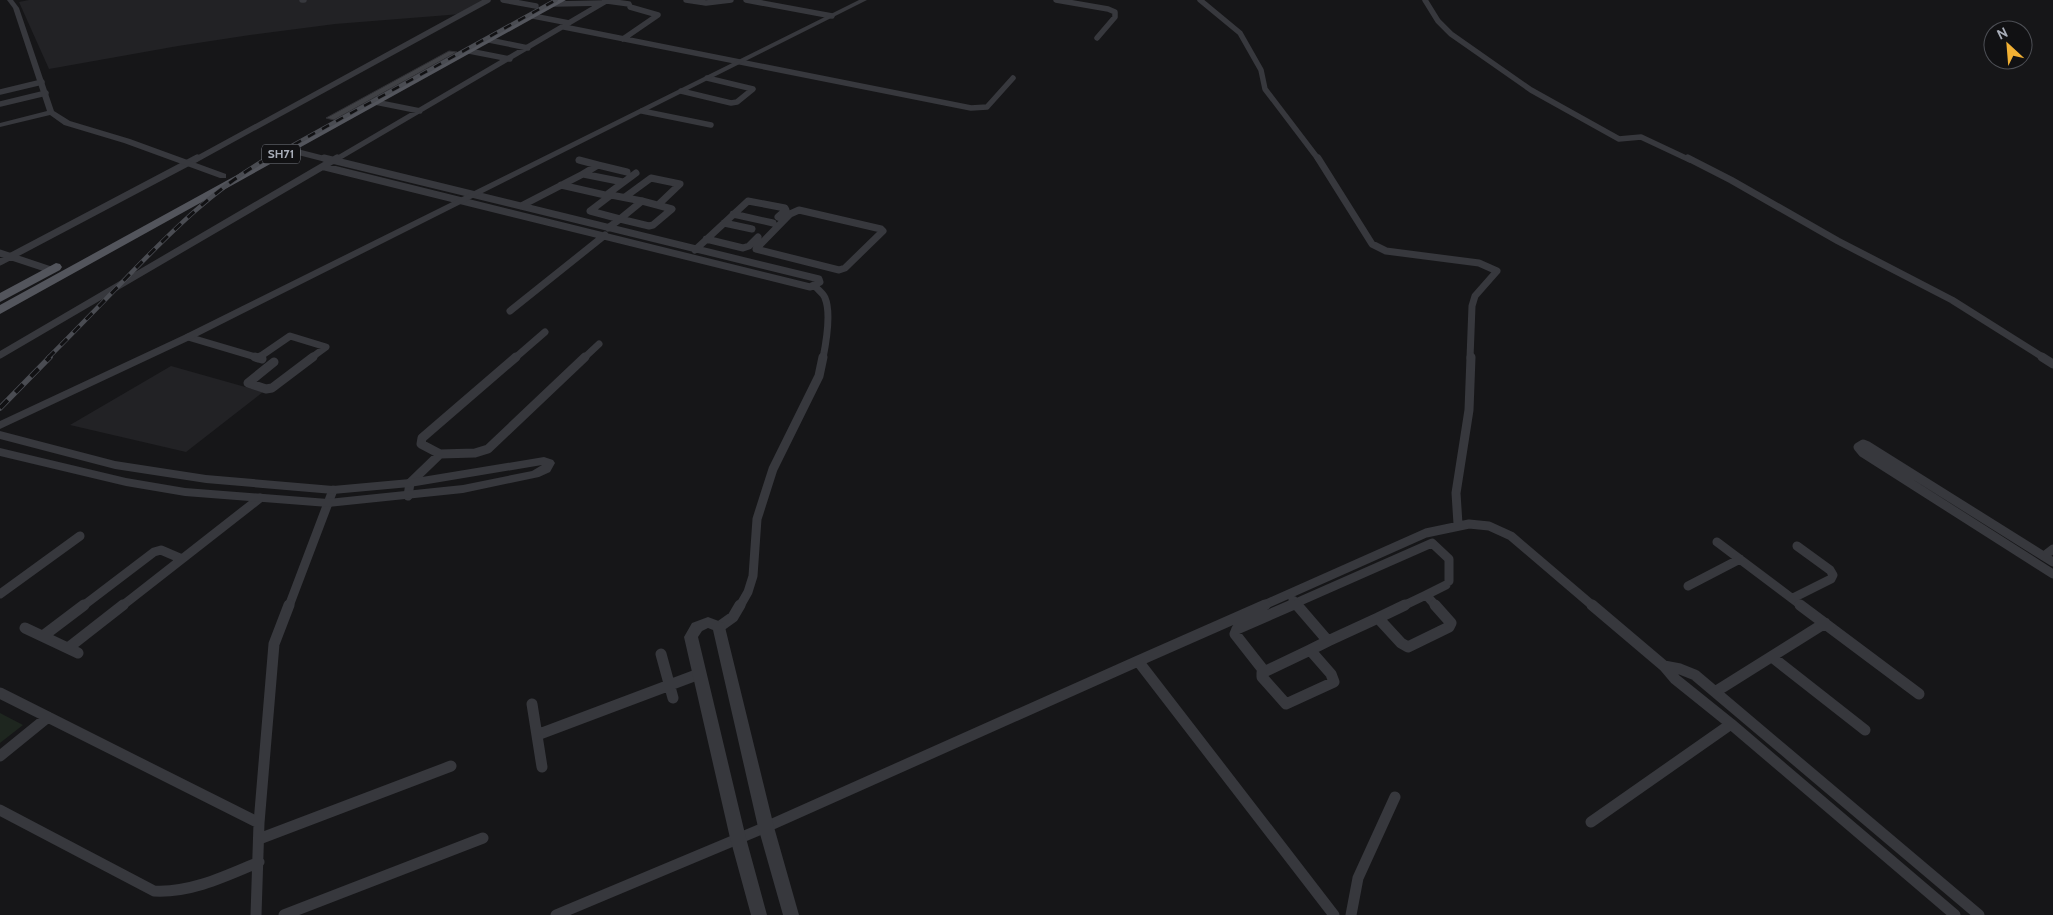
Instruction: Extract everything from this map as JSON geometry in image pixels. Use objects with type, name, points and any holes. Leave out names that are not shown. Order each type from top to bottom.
[{"type":"main road","name":"SH71","points":[[0,310],[470,51],[543,4]]},
{"type":"main road","name":"SH71","points":[[0,298],[543,4]]},
{"type":"street","points":[[10,0],[16,8],[51,112],[67,123],[127,141],[223,176]]},
{"type":"street","points":[[0,262],[187,164],[488,0]]},
{"type":"street","points":[[504,0],[543,4],[606,1],[629,4],[636,0]]},
{"type":"street","points":[[686,0],[706,3],[731,0]]},
{"type":"street","points":[[746,0],[832,16]]},
{"type":"street","points":[[0,452],[126,482],[185,492],[328,502],[408,496],[463,489],[529,476],[546,469],[549,463],[544,461],[410,483],[333,490],[199,478],[115,464],[0,435],[4,424],[188,337],[864,0]]},
{"type":"street","points":[[1056,0],[1108,8],[1115,12],[1115,17],[1097,38]]},
{"type":"street","points":[[1200,0],[1240,33],[1260,70],[1264,87],[1312,148],[1372,244],[1386,250],[1479,263],[1498,273],[1475,296],[1472,306],[1469,410],[1456,493],[1458,524]]},
{"type":"street","points":[[1425,0],[1438,21],[1451,34],[1531,90],[1573,115],[1618,139],[1641,137],[1651,140],[1731,180],[1838,241],[1958,304],[2053,364]]},
{"type":"street","points":[[0,354],[606,1]]},
{"type":"street","points":[[543,4],[567,25],[623,39],[971,108],[987,107],[1013,78]]},
{"type":"street","points":[[623,39],[658,15],[630,7],[629,4]]},
{"type":"street","points":[[489,40],[528,48]]},
{"type":"street","points":[[470,51],[510,58]]},
{"type":"street","points":[[681,91],[732,103],[737,102],[753,89],[708,78]]},
{"type":"street","points":[[0,92],[42,82]]},
{"type":"street","points":[[0,104],[46,93]]},
{"type":"street","points":[[375,102],[420,111]]},
{"type":"street","points":[[642,111],[711,125]]},
{"type":"street","points":[[0,125],[51,112]]},
{"type":"street","points":[[290,150],[521,206],[607,232],[810,287],[820,283],[819,279],[725,257],[607,232],[462,200],[324,167]]},
{"type":"street","points":[[579,160],[627,172]]},
{"type":"street","points":[[521,206],[598,165]]},
{"type":"street","points":[[590,206],[636,173]]},
{"type":"street","points":[[584,174],[623,182]]},
{"type":"street","points":[[625,197],[651,178],[680,184],[658,205]]},
{"type":"street","points":[[561,185],[605,195]]},
{"type":"street","points":[[609,196],[625,197],[658,205],[672,209],[652,226],[590,210],[609,196]]},
{"type":"street","points":[[695,250],[706,239],[746,202],[751,200],[785,208],[784,212],[747,248],[706,239]]},
{"type":"street","points":[[510,311],[642,201]]},
{"type":"street","points":[[802,210],[882,230],[880,235],[843,269],[799,260],[756,249],[793,212],[802,210]]},
{"type":"street","points":[[733,214],[773,223]]},
{"type":"street","points":[[724,223],[752,229]]},
{"type":"street","points":[[725,257],[736,246]]},
{"type":"street","points":[[0,253],[51,270]]},
{"type":"street","points":[[788,272],[799,260]]},
{"type":"street","points":[[719,627],[733,617],[748,592],[752,576],[757,519],[773,469],[819,376],[827,336],[826,302],[815,286]]},
{"type":"street","points":[[545,332],[422,438],[421,444],[440,454],[475,453],[488,449],[599,344]]},
{"type":"street","points":[[188,337],[258,358],[274,362],[248,383],[268,389],[326,347],[290,336],[258,358]]},
{"type":"street","points":[[2053,562],[1868,446],[1863,444],[1858,447],[1863,453],[2053,574]]},
{"type":"street","points":[[408,496],[410,483],[440,454]]},
{"type":"street","points":[[185,492],[199,478]]},
{"type":"street","points":[[256,915],[259,823],[274,644],[333,490]]},
{"type":"street","points":[[25,628],[73,651],[182,559],[260,498]]},
{"type":"street","points":[[556,915],[766,827],[1423,534],[1458,524],[1488,525],[1498,528],[1511,536],[1664,666],[1675,679],[1731,724],[1955,915]]},
{"type":"street","points":[[1309,649],[1331,674],[1334,682],[1286,704],[1262,677],[1264,671],[1309,649],[1378,618],[1448,583],[1449,559],[1423,534]]},
{"type":"street","points":[[0,594],[80,536]]},
{"type":"street","points":[[1717,542],[1919,694]]},
{"type":"street","points":[[1264,671],[1234,632],[1432,543]]},
{"type":"street","points":[[1792,598],[1831,579],[1833,575],[1830,570],[1797,546]]},
{"type":"street","points":[[2044,556],[2053,549]]},
{"type":"street","points":[[43,636],[156,551],[161,550],[182,559]]},
{"type":"street","points":[[1688,586],[1740,559]]},
{"type":"street","points":[[1288,594],[1328,641]]},
{"type":"street","points":[[1378,618],[1401,643],[1411,646],[1451,626],[1450,620],[1426,595]]},
{"type":"street","points":[[759,915],[738,838],[690,637],[696,627],[702,624],[713,623],[719,627],[766,827],[791,915]]},
{"type":"street","points":[[1715,692],[1825,623]]},
{"type":"street","points":[[660,654],[673,698]]},
{"type":"street","points":[[1772,656],[1865,730]]},
{"type":"street","points":[[1138,661],[1334,915]]},
{"type":"street","points":[[1664,666],[1680,669],[1695,675],[1979,915]]},
{"type":"street","points":[[537,735],[700,674]]},
{"type":"street","points":[[0,693],[259,823]]},
{"type":"street","points":[[532,704],[542,767]]},
{"type":"street","points":[[0,756],[48,717]]},
{"type":"street","points":[[1592,822],[1731,724]]},
{"type":"street","points":[[259,839],[451,766]]},
{"type":"street","points":[[1351,915],[1358,878],[1395,798]]},
{"type":"street","points":[[0,810],[154,891],[181,890],[259,862]]},
{"type":"street","points":[[284,915],[483,838]]},
{"type":"shaded area","points":[[29,0],[488,0],[461,14],[335,24],[250,35],[49,69],[19,2]]},
{"type":"shaded area","points":[[171,366],[263,392],[186,452],[70,425]]},
{"type":"shaded area","points":[[0,713],[23,725],[0,743]]},
{"type":"building","points":[[449,51],[457,52],[334,120],[326,118]]},
{"type":"railway","points":[[266,160],[556,0]]},
{"type":"railway","points":[[48,358],[195,211],[212,196],[268,158]]},
{"type":"railway","points":[[0,408],[50,357]]}]
